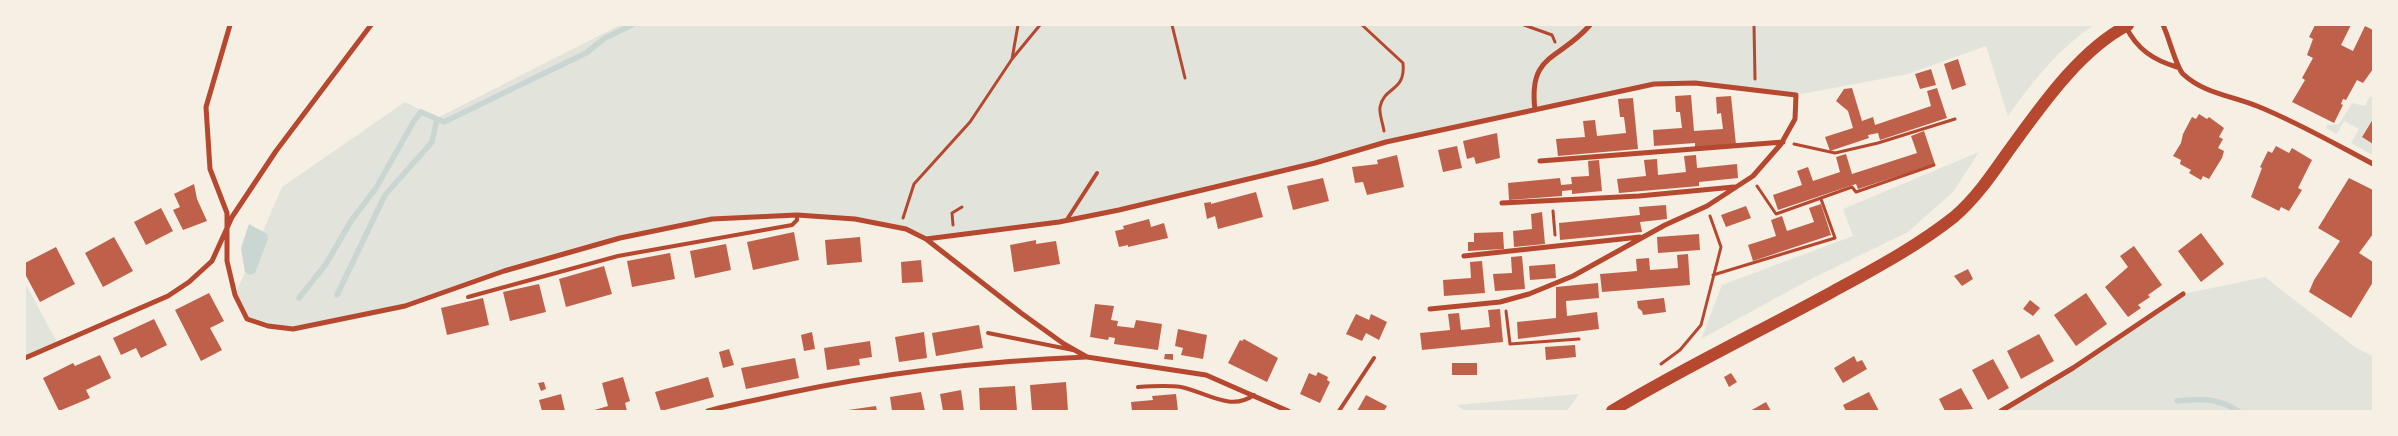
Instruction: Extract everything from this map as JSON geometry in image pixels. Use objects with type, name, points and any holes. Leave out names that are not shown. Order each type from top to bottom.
[{"type":"main road","points":[[1612,411],[1656,385],[1871,271],[1929,236],[1955,215],[1982,188],[2058,86],[2101,42],[2127,26]]},
{"type":"street","points":[[230,25],[206,107],[210,169],[226,213],[227,261],[233,286],[247,319],[268,326],[293,329],[405,306],[504,271],[620,238],[712,219],[797,215],[855,218],[899,228],[926,239],[1021,313],[1075,351],[1087,357]]},
{"type":"street","points":[[25,358],[168,296],[189,282],[212,261],[232,216],[276,151],[371,25]]},
{"type":"street","points":[[1535,110],[1532,89],[1536,72],[1544,61],[1572,44],[1590,25]]},
{"type":"street","points":[[2163,25],[2175,54],[2177,67]]},
{"type":"street","points":[[2127,26],[2132,40],[2146,53],[2160,62],[2177,67],[2190,79],[2224,97],[2255,105],[2314,132],[2373,164]]},
{"type":"street","points":[[926,239],[1066,221],[1315,163],[1386,142],[1654,84],[1695,83],[1756,92],[1796,95],[1795,120],[1783,142],[1768,161],[1750,178],[1707,206],[1643,237],[1573,276],[1505,301],[1430,309]]},
{"type":"street","points":[[1540,162],[1783,142]]},
{"type":"street","points":[[1502,203],[1639,196],[1737,187]]},
{"type":"street","points":[[1464,256],[1643,237]]},
{"type":"street","points":[[2001,411],[2073,368],[2182,294]]},
{"type":"street","points":[[708,411],[815,388],[910,372],[1037,359],[1087,357],[1206,375],[1288,411]]},
{"type":"lane","points":[[1066,221],[1097,173]]},
{"type":"lane","points":[[468,297],[618,256],[792,225],[796,223],[797,215]]},
{"type":"lane","points":[[988,333],[1075,351]]},
{"type":"lane","points":[[1339,411],[1374,358]]},
{"type":"lane","points":[[1138,387],[1182,387],[1232,403],[1246,400],[1254,395]]},
{"type":"path","points":[[1012,59],[1018,25]]},
{"type":"path","points":[[899,228],[914,184],[970,122],[1012,59],[1040,25]]},
{"type":"path","points":[[1172,25],[1185,78]]},
{"type":"path","points":[[1362,25],[1403,62],[1404,75],[1397,87],[1388,93],[1380,106],[1386,142]]},
{"type":"path","points":[[1524,25],[1552,36],[1559,52]]},
{"type":"path","points":[[1754,25],[1756,92]]},
{"type":"path","points":[[1783,142],[1835,153],[1878,143],[1955,119]]},
{"type":"path","points":[[1750,178],[1776,214],[1852,188],[1856,192],[1934,165]]},
{"type":"path","points":[[1712,275],[1835,238],[1822,199]]},
{"type":"path","points":[[1553,201],[1556,246]]},
{"type":"path","points":[[954,235],[952,213],[962,206]]},
{"type":"path","points":[[1656,385],[1657,367],[1680,350],[1701,326],[1720,247],[1707,206]]},
{"type":"path","points":[[1505,301],[1510,344],[1579,339]]},
{"type":"shaded area","points":[[620,25],[2094,25],[2069,44],[2047,66],[2008,116],[1986,46],[1908,74],[1796,95],[1695,83],[1654,84],[1386,142],[1315,163],[1059,222],[926,239],[906,229],[855,219],[797,215],[712,219],[620,238],[504,271],[405,306],[293,329],[268,326],[247,319],[235,295],[282,187],[405,102],[437,118]]},
{"type":"shaded area","points":[[2370,96],[2373,99],[2373,119],[2362,137],[2373,144],[2373,155],[2351,143],[2359,129],[2344,121],[2337,134],[2326,128],[2327,125],[2339,124],[2352,103],[2365,106]]},
{"type":"shaded area","points":[[1979,152],[1953,192],[1908,232],[1811,279],[1701,339],[1722,285],[1853,236],[1843,209]]},
{"type":"shaded area","points":[[249,224],[267,234],[268,239],[255,273],[250,275],[245,272],[241,248]]},
{"type":"shaded area","points":[[2265,277],[2355,347],[2373,356],[2373,411],[2001,411],[2073,368],[2183,294]]},
{"type":"shaded area","points":[[25,283],[58,344],[25,358]]},
{"type":"shaded area","points":[[1579,394],[1567,411],[1465,411],[1456,405]]},
{"type":"building","points":[[2315,25],[2351,25],[2341,45],[2353,51],[2365,26],[2373,30],[2373,69],[2363,83],[2357,80],[2346,100],[2343,99],[2341,104],[2343,105],[2334,123],[2292,102],[2305,80],[2302,78],[2313,58],[2307,55],[2313,39],[2309,37]]},
{"type":"building","points":[[1958,59],[1966,85],[1952,90],[1944,64]]},
{"type":"building","points":[[1931,69],[1936,85],[1920,89],[1915,74]]},
{"type":"building","points":[[1852,88],[1862,121],[1873,117],[1875,125],[1931,106],[1927,91],[1937,88],[1947,118],[1880,140],[1878,133],[1868,135],[1869,138],[1830,151],[1825,137],[1853,128],[1848,111],[1836,101],[1844,89]]},
{"type":"building","points":[[1691,95],[1694,131],[1723,129],[1721,113],[1717,114],[1716,97],[1731,96],[1736,145],[1695,148],[1695,143],[1654,146],[1653,130],[1682,128],[1680,112],[1676,112],[1675,96]]},
{"type":"building","points":[[1633,98],[1638,149],[1558,156],[1556,139],[1585,137],[1583,121],[1595,120],[1597,136],[1626,133],[1624,117],[1620,117],[1618,99]]},
{"type":"building","points":[[2199,114],[2207,119],[2209,117],[2224,128],[2219,137],[2223,139],[2218,148],[2224,151],[2222,158],[2209,179],[2203,176],[2201,180],[2189,173],[2191,170],[2180,164],[2181,160],[2173,156],[2192,117],[2196,119]]},
{"type":"building","points":[[2373,119],[2373,144],[2362,137]]},
{"type":"building","points":[[1924,131],[1935,164],[1858,189],[1856,184],[1778,210],[1773,195],[1802,185],[1797,171],[1808,167],[1813,181],[1840,172],[1836,157],[1846,154],[1852,174],[1917,153],[1911,136]]},
{"type":"building","points":[[1497,133],[1500,158],[1476,164],[1474,157],[1467,159],[1463,141]]},
{"type":"building","points":[[1457,146],[1462,168],[1443,172],[1438,150]]},
{"type":"building","points":[[2276,146],[2289,153],[2292,148],[2312,160],[2298,188],[2302,190],[2289,211],[2281,207],[2279,211],[2251,197],[2262,168],[2260,167],[2268,151],[2272,153]]},
{"type":"building","points":[[1397,155],[1404,187],[1367,195],[1363,182],[1355,183],[1352,167],[1378,164],[1377,160]]},
{"type":"building","points":[[1696,155],[1697,168],[1737,164],[1738,178],[1699,182],[1699,186],[1619,193],[1617,179],[1646,176],[1644,160],[1657,159],[1658,175],[1686,172],[1684,156]]},
{"type":"building","points":[[1599,160],[1602,191],[1572,194],[1572,190],[1562,191],[1562,196],[1509,200],[1508,183],[1560,178],[1561,185],[1572,184],[1571,177],[1589,176],[1588,161]]},
{"type":"building","points":[[1323,178],[1329,201],[1293,210],[1287,186]]},
{"type":"building","points":[[2349,178],[2373,190],[2373,234],[2359,253],[2373,262],[2373,282],[2351,318],[2309,292],[2314,280],[2340,241],[2318,228]]},
{"type":"building","points":[[194,184],[197,199],[207,221],[183,230],[173,210],[180,207],[174,194]]},
{"type":"building","points":[[1256,192],[1263,217],[1218,229],[1215,216],[1207,219],[1204,203],[1211,202],[1211,204]]},
{"type":"building","points":[[1821,204],[1831,235],[1753,261],[1748,245],[1776,236],[1771,220],[1782,216],[1787,231],[1814,222],[1809,208]]},
{"type":"building","points":[[1666,205],[1667,219],[1640,222],[1642,232],[1560,240],[1559,223],[1640,215],[1639,207]]},
{"type":"building","points":[[1746,206],[1751,218],[1726,227],[1721,215]]},
{"type":"building","points":[[161,208],[173,231],[146,245],[134,222]]},
{"type":"building","points":[[1542,212],[1545,244],[1514,247],[1513,231],[1532,229],[1531,214]]},
{"type":"building","points":[[1149,219],[1151,227],[1164,223],[1168,238],[1128,247],[1128,245],[1119,247],[1115,231],[1124,229],[1123,226]]},
{"type":"building","points":[[794,232],[799,260],[753,270],[747,242]]},
{"type":"building","points":[[1503,232],[1504,249],[1468,251],[1468,242],[1474,242],[1474,233]]},
{"type":"building","points":[[2201,233],[2224,264],[2201,282],[2178,251]]},
{"type":"building","points":[[1699,234],[1700,250],[1658,253],[1657,237]]},
{"type":"building","points":[[114,237],[133,271],[103,287],[85,253]]},
{"type":"building","points":[[860,237],[862,262],[827,265],[825,240]]},
{"type":"building","points":[[1036,240],[1036,244],[1056,241],[1060,264],[1014,272],[1010,245]]},
{"type":"building","points":[[726,244],[731,270],[695,278],[690,251]]},
{"type":"building","points":[[2134,246],[2162,285],[2148,295],[2150,297],[2138,305],[2141,308],[2128,317],[2105,287],[2128,267],[2120,256]]},
{"type":"building","points":[[56,247],[75,284],[40,302],[25,274],[25,263]]},
{"type":"building","points":[[670,253],[675,279],[632,287],[627,261]]},
{"type":"building","points":[[1688,254],[1690,285],[1602,292],[1600,274],[1637,271],[1636,259],[1649,258],[1650,270],[1678,268],[1677,255]]},
{"type":"building","points":[[1522,256],[1525,289],[1495,291],[1493,274],[1512,273],[1511,257]]},
{"type":"building","points":[[921,260],[923,282],[902,283],[901,262]]},
{"type":"building","points":[[1482,261],[1485,293],[1444,296],[1443,280],[1471,278],[1470,262]]},
{"type":"building","points":[[1555,264],[1556,278],[1530,280],[1529,266]]},
{"type":"building","points":[[604,266],[612,294],[566,307],[559,279]]},
{"type":"building","points":[[1968,269],[1973,279],[1962,286],[1954,276]]},
{"type":"building","points":[[1598,283],[1599,298],[1566,301],[1567,316],[1597,312],[1599,329],[1518,339],[1517,322],[1556,318],[1556,287]]},
{"type":"building","points":[[539,284],[546,312],[510,321],[503,292]]},
{"type":"building","points":[[209,293],[224,321],[210,328],[222,350],[201,361],[175,310]]},
{"type":"building","points":[[2086,293],[2107,324],[2076,346],[2054,315]]},
{"type":"building","points":[[483,298],[489,325],[447,335],[441,308]]},
{"type":"building","points":[[1664,298],[1666,312],[1643,315],[1642,311],[1638,308],[1637,301]]},
{"type":"building","points":[[2030,300],[2040,308],[2033,316],[2023,309]]},
{"type":"building","points":[[1095,304],[1114,306],[1111,320],[1118,321],[1117,326],[1134,328],[1136,320],[1162,324],[1158,350],[1114,344],[1115,338],[1109,337],[1108,340],[1090,337]]},
{"type":"building","points":[[1500,309],[1503,342],[1422,350],[1420,333],[1450,330],[1448,314],[1459,313],[1461,330],[1490,327],[1488,310]]},
{"type":"building","points":[[1356,314],[1369,320],[1371,314],[1387,322],[1379,340],[1366,333],[1362,341],[1346,334]]},
{"type":"building","points":[[154,319],[167,345],[141,358],[136,348],[121,355],[113,338]]},
{"type":"building","points":[[979,325],[983,348],[936,356],[932,333]]},
{"type":"building","points":[[1178,329],[1207,335],[1203,359],[1181,355],[1183,348],[1175,346]]},
{"type":"building","points":[[812,332],[815,349],[804,351],[801,335]]},
{"type":"building","points":[[924,332],[927,358],[899,362],[895,337]]},
{"type":"building","points":[[2039,334],[2054,361],[2021,379],[2007,351]]},
{"type":"building","points":[[1244,339],[1278,358],[1267,382],[1228,363],[1240,340]]},
{"type":"building","points":[[870,341],[872,357],[859,359],[860,365],[827,370],[824,348]]},
{"type":"building","points":[[1575,345],[1576,357],[1546,360],[1545,347]]},
{"type":"building","points":[[729,349],[734,365],[723,368],[719,352]]},
{"type":"building","points":[[1165,354],[1173,354],[1173,360],[1164,359]]},
{"type":"building","points":[[100,355],[111,378],[86,390],[90,398],[59,411],[43,378],[73,363],[75,366]]},
{"type":"building","points":[[1854,356],[1857,362],[1862,360],[1867,369],[1843,383],[1834,368]]},
{"type":"building","points":[[795,358],[799,378],[746,389],[741,368]]},
{"type":"building","points":[[1993,359],[2009,388],[1988,400],[1972,370]]},
{"type":"building","points":[[1452,363],[1477,363],[1477,375],[1452,375]]},
{"type":"building","points":[[1318,372],[1328,377],[1327,380],[1330,382],[1320,403],[1300,394],[1309,373],[1316,376]]},
{"type":"building","points":[[1731,373],[1737,382],[1729,387],[1724,377]]},
{"type":"building","points":[[623,377],[630,401],[625,403],[627,411],[591,411],[608,406],[602,383]]},
{"type":"building","points":[[708,377],[714,397],[661,411],[655,392]]},
{"type":"building","points":[[544,382],[546,389],[541,391],[538,383]]},
{"type":"building","points":[[1066,382],[1068,411],[1032,411],[1030,385]]},
{"type":"building","points":[[1015,386],[1017,411],[980,411],[979,388]]},
{"type":"building","points":[[1961,388],[1973,409],[1945,411],[1939,399]]},
{"type":"building","points":[[961,390],[964,411],[943,411],[940,394]]},
{"type":"building","points":[[921,392],[925,411],[892,411],[890,397]]},
{"type":"building","points":[[1869,392],[1879,411],[1846,411],[1843,405]]},
{"type":"building","points":[[561,394],[565,411],[542,411],[539,400]]},
{"type":"building","points":[[1176,394],[1178,411],[1132,411],[1131,402],[1153,400],[1152,396]]},
{"type":"building","points":[[1366,395],[1387,406],[1384,411],[1357,411]]},
{"type":"building","points":[[1766,402],[1771,411],[1750,411]]},
{"type":"building","points":[[876,406],[877,411],[848,411],[848,410]]},
{"type":"waterway","points":[[299,298],[326,264],[351,221],[376,188],[421,112],[444,122],[586,53],[605,38],[632,25]]},
{"type":"waterway","points":[[337,295],[385,195],[432,142],[437,119]]},
{"type":"waterway","points":[[2177,401],[2193,399],[2216,401],[2238,411]]}]
